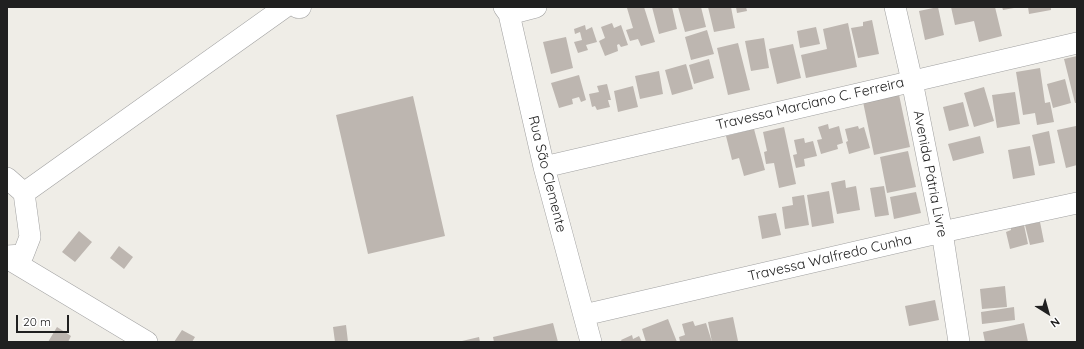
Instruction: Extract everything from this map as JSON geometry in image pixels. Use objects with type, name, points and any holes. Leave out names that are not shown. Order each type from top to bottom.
[{"type":"street","points":[[24,193],[285,7]]},
{"type":"street","points":[[507,9],[536,7]]},
{"type":"street","name":"Avenida Pátria Livre","points":[[895,7],[912,81],[942,232],[959,342]]},
{"type":"street","name":"Rua São Clemente","points":[[507,9],[544,167],[590,342]]},
{"type":"street","name":"Travessa Marciano C. Ferreira","points":[[544,167],[1077,43]]},
{"type":"street","points":[[7,178],[24,193],[30,237],[23,255],[7,257]]},
{"type":"street","name":"Travessa Walfredo Cunha","points":[[584,315],[942,232],[1077,203]]},
{"type":"street","points":[[7,257],[147,342]]},
{"type":"building","points":[[644,7],[655,42],[641,46],[638,39],[630,41],[626,30],[633,28],[627,8]]},
{"type":"building","points":[[652,7],[672,7],[677,29],[659,34]]},
{"type":"building","points":[[678,7],[701,7],[706,27],[685,32]]},
{"type":"building","points":[[708,7],[731,7],[735,28],[714,32]]},
{"type":"building","points":[[736,7],[746,7],[747,11],[737,13]]},
{"type":"building","points":[[938,7],[944,35],[925,40],[919,11]]},
{"type":"building","points":[[951,7],[995,7],[1002,36],[979,42],[974,21],[955,25]]},
{"type":"building","points":[[1002,7],[1014,7],[1014,8],[1003,10]]},
{"type":"building","points":[[1028,7],[1051,7],[1051,10],[1029,14]]},
{"type":"building","points":[[872,20],[879,54],[858,58],[851,28],[863,26],[863,22]]},
{"type":"building","points":[[612,23],[614,28],[621,25],[628,45],[621,47],[619,44],[617,45],[618,51],[605,56],[599,41],[605,38],[601,27]]},
{"type":"building","points":[[848,23],[857,67],[806,78],[801,55],[827,49],[823,29]]},
{"type":"building","points":[[585,25],[586,30],[592,27],[597,42],[586,45],[588,50],[578,53],[574,42],[582,40],[580,32],[575,34],[574,29]]},
{"type":"building","points":[[816,27],[820,44],[800,48],[797,31]]},
{"type":"building","points":[[707,30],[714,54],[691,60],[685,37]]},
{"type":"building","points":[[566,37],[573,68],[551,74],[543,42]]},
{"type":"building","points":[[764,38],[769,68],[751,71],[745,41]]},
{"type":"building","points":[[738,43],[750,90],[728,95],[717,48]]},
{"type":"building","points":[[793,44],[801,78],[777,84],[769,49]]},
{"type":"building","points":[[1077,56],[1077,103],[1075,103],[1064,59]]},
{"type":"building","points":[[709,59],[714,78],[694,84],[689,65]]},
{"type":"building","points":[[686,64],[693,89],[672,95],[665,70]]},
{"type":"building","points":[[1040,68],[1045,103],[1050,102],[1054,122],[1037,125],[1035,113],[1023,115],[1016,72]]},
{"type":"building","points":[[659,71],[663,94],[640,99],[635,76]]},
{"type":"building","points":[[579,75],[586,100],[581,102],[579,97],[572,99],[573,104],[559,108],[551,83]]},
{"type":"building","points":[[1065,79],[1071,103],[1053,108],[1047,84]]},
{"type":"building","points":[[607,84],[611,100],[608,100],[610,107],[597,110],[595,106],[592,107],[589,94],[599,92],[597,86]]},
{"type":"building","points":[[633,86],[638,107],[618,112],[614,91]]},
{"type":"building","points":[[984,87],[994,121],[974,127],[964,93]]},
{"type":"building","points":[[898,90],[910,147],[874,155],[862,97]]},
{"type":"building","points":[[1015,92],[1020,124],[997,128],[992,95]]},
{"type":"building","points":[[413,96],[445,236],[368,254],[336,115]]},
{"type":"building","points":[[963,102],[969,126],[949,131],[943,107]]},
{"type":"building","points":[[828,124],[829,129],[839,126],[843,143],[837,145],[838,149],[821,154],[817,140],[822,139],[818,127]]},
{"type":"building","points":[[858,126],[859,129],[864,127],[870,148],[849,154],[845,129]]},
{"type":"building","points":[[1076,126],[1077,165],[1066,168],[1057,130]]},
{"type":"building","points":[[784,127],[796,184],[779,188],[774,163],[766,164],[764,152],[767,151],[763,132]]},
{"type":"building","points":[[754,129],[765,170],[744,176],[739,158],[732,160],[726,136]]},
{"type":"building","points":[[1049,131],[1055,163],[1039,166],[1032,135]]},
{"type":"building","points":[[980,136],[984,153],[953,161],[948,144]]},
{"type":"building","points":[[804,138],[805,143],[813,141],[817,156],[804,159],[805,166],[796,168],[793,155],[797,154],[794,140]]},
{"type":"building","points":[[1030,146],[1035,175],[1013,179],[1008,150]]},
{"type":"building","points":[[908,151],[916,187],[887,193],[880,157]]},
{"type":"building","points":[[845,180],[846,188],[856,186],[860,210],[837,214],[831,183]]},
{"type":"building","points":[[884,186],[889,215],[875,217],[870,188]]},
{"type":"building","points":[[829,191],[834,223],[812,227],[807,195]]},
{"type":"building","points":[[916,192],[921,213],[894,219],[890,197]]},
{"type":"building","points":[[804,195],[809,225],[785,229],[782,207],[793,205],[792,197]]},
{"type":"building","points":[[776,213],[781,235],[762,239],[758,216]]},
{"type":"building","points":[[1040,222],[1044,242],[1030,245],[1025,225]]},
{"type":"building","points":[[1024,225],[1028,244],[1010,249],[1006,232],[1011,230],[1011,228]]},
{"type":"building","points":[[79,231],[92,242],[75,262],[62,252]]},
{"type":"building","points":[[119,246],[133,257],[124,269],[110,258]]},
{"type":"building","points":[[1005,286],[1007,307],[982,309],[980,289]]},
{"type":"building","points":[[935,300],[939,320],[909,326],[905,306]]},
{"type":"building","points":[[1014,307],[1015,320],[982,324],[981,312]]},
{"type":"building","points":[[733,317],[738,341],[712,342],[708,322]]},
{"type":"building","points":[[668,319],[677,342],[646,342],[642,329]]},
{"type":"building","points":[[693,321],[695,326],[706,323],[712,342],[680,342],[679,337],[685,335],[682,324]]},
{"type":"building","points":[[553,323],[558,342],[494,342],[493,337]]},
{"type":"building","points":[[1024,323],[1028,342],[985,342],[983,332]]},
{"type":"building","points":[[346,325],[348,342],[335,342],[333,327]]},
{"type":"building","points":[[57,327],[71,336],[68,342],[48,342]]},
{"type":"building","points":[[182,330],[195,337],[192,342],[174,342]]},
{"type":"building","points":[[632,335],[633,339],[639,336],[642,342],[622,342],[621,340]]},
{"type":"building","points":[[479,337],[480,342],[462,342],[462,341]]}]
